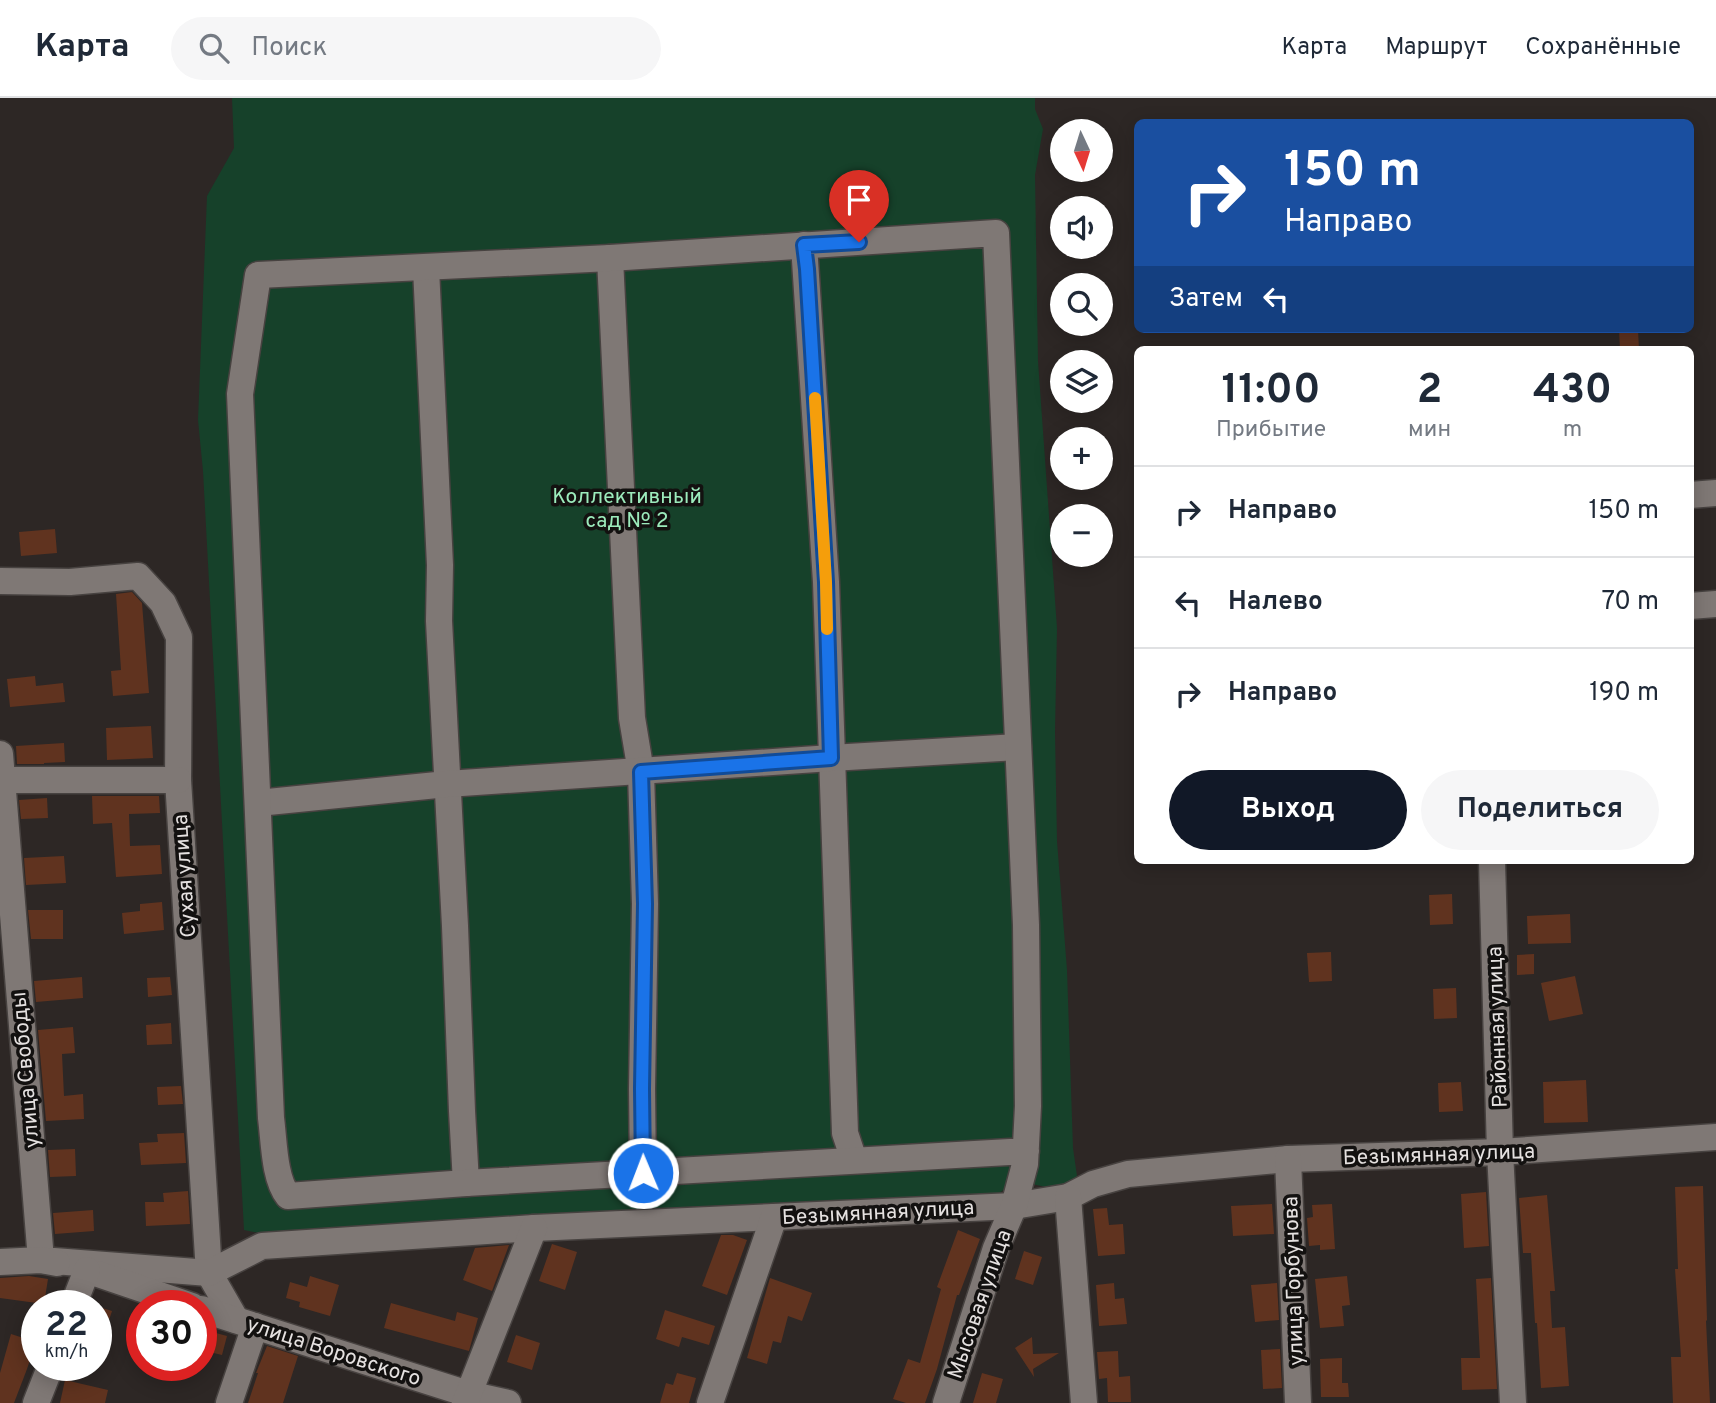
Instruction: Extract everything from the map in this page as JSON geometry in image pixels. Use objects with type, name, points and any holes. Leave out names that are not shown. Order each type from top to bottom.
[{"type":"street","name":"Мысовая улица","points":[[804,245],[996,233],[1026,925],[1028,1106],[1025,1164],[1014,1206],[996,1248],[946,1403]]},
{"type":"street","points":[[854,1160],[845,1133],[826,582],[804,245],[610,258],[258,275],[240,394],[271,1118],[278,1170],[285,1194],[288,1196],[466,1183],[1026,1151]]},
{"type":"street","points":[[610,258],[632,718],[641,772],[645,904],[643,1173]]},
{"type":"street","points":[[426,268],[440,565],[439,621],[466,1183]]},
{"type":"street","points":[[1694,495],[1716,493]]},
{"type":"street","name":"Сухая улица","points":[[0,581],[70,582],[138,576],[163,603],[179,636],[178,780],[209,1273],[246,1323]]},
{"type":"street","points":[[1694,606],[1716,604]]},
{"type":"street","points":[[258,803],[447,784],[1018,747]]},
{"type":"street","points":[[1,771],[178,780]]},
{"type":"street","name":"улица Свободы","points":[[1,771],[41,1260]]},
{"type":"street","name":"Районная улица","points":[[1492,864],[1500,1152],[1513,1403]]},
{"type":"street","name":"Безымянная улица","points":[[209,1273],[262,1246],[534,1228],[1014,1206],[1068,1197],[1093,1184],[1128,1174],[1288,1159],[1500,1152],[1716,1137]]},
{"type":"street","name":"улица Горбунова","points":[[1288,1159],[1298,1403]]},
{"type":"street","points":[[1068,1197],[1084,1403]]},
{"type":"street","points":[[710,1403],[774,1217]]},
{"type":"street","points":[[467,1398],[534,1228]]},
{"type":"street","points":[[0,1262],[41,1260],[209,1273]]},
{"type":"street","points":[[41,1260],[87,1270],[145,1290]]},
{"type":"street","points":[[79,1290],[87,1270]]},
{"type":"street","name":"улица Воровского","points":[[217,1314],[467,1398],[508,1403]]},
{"type":"street","points":[[229,1403],[246,1323]]},
{"type":"street","points":[[36,1403],[45,1381]]},
{"type":"green space","name":"Коллективный сад № 2","points":[[232,98],[1035,98],[1035,109],[1043,129],[1035,175],[1038,361],[1050,530],[1050,567],[1053,567],[1057,628],[1057,841],[1067,970],[1073,1148],[1077,1176],[1069,1185],[1046,1187],[1032,1184],[1004,1157],[1011,1171],[1010,1185],[998,1194],[685,1207],[259,1233],[244,1230],[203,471],[198,420],[207,196],[234,148]]},
{"type":"building","points":[[1619,333],[1638,333],[1639,346],[1620,346]]},
{"type":"building","points":[[55,529],[57,553],[21,556],[19,532]]},
{"type":"building","points":[[132,592],[142,603],[149,693],[113,696],[111,671],[121,670],[116,594]]},
{"type":"building","points":[[35,676],[36,686],[63,683],[65,702],[10,707],[7,679]]},
{"type":"building","points":[[151,726],[153,758],[107,760],[106,728]]},
{"type":"building","points":[[64,743],[65,762],[17,764],[16,746]]},
{"type":"building","points":[[92,796],[159,796],[160,813],[129,814],[130,846],[160,845],[162,874],[116,877],[112,823],[93,824]]},
{"type":"building","points":[[47,798],[48,818],[21,819],[19,800]]},
{"type":"building","points":[[64,856],[66,883],[26,885],[24,858]]},
{"type":"building","points":[[1452,894],[1453,924],[1430,925],[1429,895]]},
{"type":"building","points":[[162,902],[164,930],[124,934],[122,913],[140,911],[140,904]]},
{"type":"building","points":[[28,910],[63,910],[63,939],[31,939]]},
{"type":"building","points":[[1570,914],[1571,943],[1528,944],[1527,916]]},
{"type":"building","points":[[1331,952],[1332,981],[1309,982],[1307,953]]},
{"type":"building","points":[[1534,954],[1534,974],[1517,975],[1517,955]]},
{"type":"building","points":[[1575,976],[1583,1014],[1549,1021],[1541,983]]},
{"type":"building","points":[[82,977],[83,998],[36,1002],[34,981]]},
{"type":"building","points":[[170,977],[172,995],[148,997],[147,978]]},
{"type":"building","points":[[1456,988],[1457,1018],[1434,1019],[1433,989]]},
{"type":"building","points":[[171,1023],[172,1044],[147,1045],[146,1025]]},
{"type":"building","points":[[73,1027],[75,1053],[62,1054],[64,1096],[83,1094],[84,1119],[46,1121],[38,1030]]},
{"type":"building","points":[[1586,1080],[1588,1122],[1544,1123],[1543,1082]]},
{"type":"building","points":[[1461,1082],[1463,1111],[1439,1112],[1438,1083]]},
{"type":"building","points":[[181,1086],[183,1104],[158,1105],[157,1087]]},
{"type":"building","points":[[184,1133],[186,1163],[141,1165],[139,1143],[158,1142],[157,1134]]},
{"type":"building","points":[[75,1149],[76,1176],[50,1177],[48,1150]]},
{"type":"building","points":[[1703,1186],[1710,1403],[1673,1403],[1671,1357],[1681,1357],[1675,1269],[1678,1269],[1675,1187]]},
{"type":"building","points":[[188,1191],[190,1224],[146,1226],[145,1202],[164,1202],[163,1193]]},
{"type":"building","points":[[1486,1192],[1489,1246],[1464,1248],[1461,1194]]},
{"type":"building","points":[[1547,1195],[1555,1291],[1550,1291],[1552,1328],[1565,1327],[1569,1386],[1541,1388],[1531,1253],[1523,1253],[1519,1198]]},
{"type":"building","points":[[1272,1204],[1274,1234],[1233,1236],[1231,1206]]},
{"type":"building","points":[[1332,1204],[1335,1249],[1320,1250],[1320,1245],[1309,1246],[1307,1218],[1313,1217],[1312,1205]]},
{"type":"building","points":[[1107,1208],[1109,1225],[1123,1224],[1125,1254],[1098,1256],[1093,1209]]},
{"type":"building","points":[[93,1210],[94,1231],[55,1234],[53,1213]]},
{"type":"building","points":[[958,1230],[980,1239],[957,1295],[925,1403],[906,1403],[893,1399],[908,1359],[920,1363],[941,1289],[937,1287]]},
{"type":"building","points":[[721,1235],[733,1235],[747,1240],[727,1295],[702,1286]]},
{"type":"building","points":[[552,1244],[577,1252],[565,1290],[539,1281]]},
{"type":"building","points":[[509,1245],[492,1291],[463,1280],[475,1248]]},
{"type":"building","points":[[1024,1251],[1042,1257],[1033,1285],[1015,1279]]},
{"type":"building","points":[[29,1276],[48,1279],[46,1290],[21,1290],[21,1301],[0,1298],[0,1278]]},
{"type":"building","points":[[310,1276],[339,1285],[330,1316],[299,1307],[300,1302],[286,1298],[290,1282],[307,1287]]},
{"type":"building","points":[[1347,1276],[1350,1305],[1342,1306],[1344,1326],[1320,1328],[1315,1279]]},
{"type":"building","points":[[770,1278],[812,1293],[802,1321],[788,1316],[781,1343],[773,1341],[767,1364],[747,1358]]},
{"type":"building","points":[[1491,1278],[1497,1389],[1462,1390],[1461,1358],[1480,1358],[1476,1279]]},
{"type":"building","points":[[1114,1283],[1115,1299],[1124,1298],[1127,1324],[1099,1326],[1096,1285]]},
{"type":"building","points":[[1277,1283],[1279,1320],[1255,1322],[1251,1285]]},
{"type":"building","points":[[391,1303],[455,1321],[457,1312],[478,1318],[469,1351],[384,1328]]},
{"type":"building","points":[[665,1310],[715,1326],[709,1345],[682,1337],[679,1347],[656,1339]]},
{"type":"building","points":[[217,1333],[227,1336],[222,1355],[217,1354]]},
{"type":"building","points":[[11,1334],[21,1337],[22,1381],[14,1403],[0,1403],[0,1373]]},
{"type":"building","points":[[516,1335],[540,1343],[532,1370],[507,1362]]},
{"type":"building","points":[[1032,1337],[1033,1354],[1059,1353],[1033,1369],[1034,1377],[1015,1348]]},
{"type":"building","points":[[267,1346],[298,1356],[283,1403],[248,1403],[256,1373]]},
{"type":"building","points":[[1280,1349],[1282,1388],[1263,1389],[1261,1350]]},
{"type":"building","points":[[1118,1351],[1119,1377],[1130,1376],[1131,1402],[1108,1402],[1107,1378],[1099,1379],[1097,1352]]},
{"type":"building","points":[[1342,1358],[1342,1383],[1348,1383],[1349,1397],[1321,1397],[1320,1359]]},
{"type":"building","points":[[677,1373],[696,1378],[689,1403],[660,1403],[666,1383],[673,1385]]},
{"type":"building","points":[[982,1373],[1003,1379],[996,1403],[973,1403]]},
{"type":"building","points":[[65,1381],[108,1390],[105,1403],[60,1403]]},
{"type":"slow traffic","points":[[815,398],[827,629]]},
{"type":"route","points":[[643,1173],[645,904],[641,772],[831,758],[826,582],[804,245],[859,242]]}]
